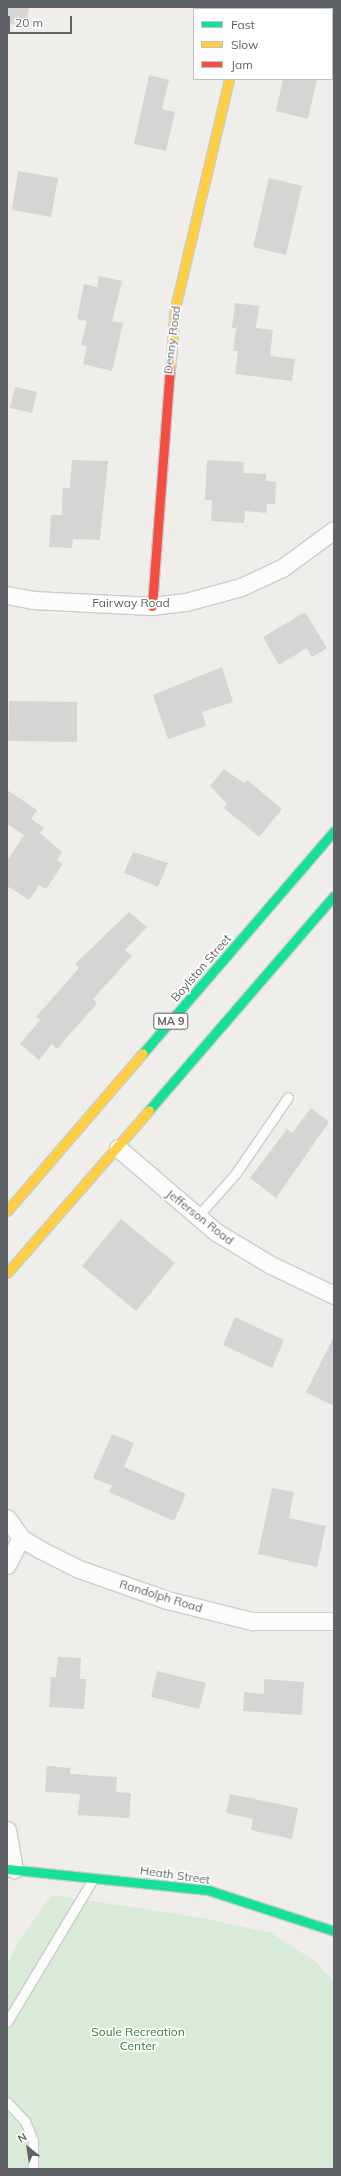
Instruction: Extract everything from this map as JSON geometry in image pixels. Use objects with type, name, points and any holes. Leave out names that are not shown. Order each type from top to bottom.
[{"type":"main road","name":"Denny Road","points":[[152,606],[175,308],[229,80]]},
{"type":"main road","name":"Boylston Street","points":[[7,1211],[334,831]]},
{"type":"main road","points":[[7,1273],[118,1148],[334,896]]},
{"type":"main road","name":"Heath Street","points":[[11,1869],[208,1890],[334,1930]]},
{"type":"street","name":"Fairway Road","points":[[7,595],[33,600],[152,606],[186,602],[241,587],[282,568],[334,530]]},
{"type":"street","name":"Jefferson Road","points":[[118,1148],[197,1217],[242,1248],[334,1295]]},
{"type":"street","name":"Randolph Road","points":[[7,1518],[21,1538],[79,1569],[167,1600],[252,1621],[334,1621]]},
{"type":"street","points":[[7,1565],[21,1538]]},
{"type":"street","points":[[7,1830],[11,1869]]},
{"type":"lane","points":[[197,1217],[236,1173],[288,1097]]},
{"type":"lane","points":[[7,2022],[95,1877]]},
{"type":"lane","points":[[7,2102],[25,2121],[33,2141],[33,2169]]},
{"type":"green space","name":"Soule Recreation Center","points":[[52,1895],[203,1918],[271,1933],[316,1962],[334,1982],[334,2169],[7,2169],[7,1965],[16,1945]]},
{"type":"building","points":[[7,7],[29,7],[26,26],[7,23]]},
{"type":"building","points":[[149,75],[169,80],[162,109],[175,112],[166,151],[134,144]]},
{"type":"building","points":[[283,80],[317,80],[308,119],[276,111]]},
{"type":"building","points":[[18,171],[58,178],[51,217],[12,210]]},
{"type":"building","points":[[269,178],[302,186],[286,255],[253,247]]},
{"type":"building","points":[[99,276],[122,281],[112,321],[123,323],[112,371],[83,364],[87,346],[81,345],[87,321],[77,319],[84,284],[97,287]]},
{"type":"building","points":[[235,303],[259,306],[256,328],[273,330],[270,356],[295,359],[292,381],[235,374],[238,351],[233,351],[236,328],[232,328]]},
{"type":"building","points":[[15,387],[37,392],[32,413],[10,408]]},
{"type":"building","points":[[72,460],[108,461],[100,540],[73,539],[72,548],[49,547],[51,515],[62,515],[63,488],[70,488]]},
{"type":"building","points":[[207,460],[244,462],[243,473],[266,474],[266,481],[276,482],[275,504],[267,504],[266,513],[245,511],[244,523],[211,521],[212,500],[205,500]]},
{"type":"building","points":[[305,612],[327,648],[312,657],[307,648],[279,665],[263,637]]},
{"type":"building","points":[[222,667],[233,702],[202,712],[206,726],[168,739],[153,695]]},
{"type":"building","points":[[9,701],[77,702],[77,742],[8,741]]},
{"type":"building","points":[[224,769],[244,783],[247,780],[282,809],[259,837],[224,808],[227,804],[210,786]]},
{"type":"building","points":[[7,790],[37,810],[31,819],[44,828],[40,833],[62,852],[57,860],[63,864],[46,889],[39,885],[29,900],[7,886],[7,861],[24,835],[7,824]]},
{"type":"building","points":[[133,852],[168,863],[158,887],[124,873]]},
{"type":"building","points":[[129,912],[147,927],[125,950],[132,956],[93,999],[97,1003],[57,1049],[52,1044],[39,1060],[20,1044],[40,1020],[36,1017],[79,968],[75,964]]},
{"type":"building","points":[[311,1108],[329,1122],[276,1198],[250,1178],[287,1129],[292,1133]]},
{"type":"building","points":[[121,1219],[175,1263],[136,1311],[82,1266]]},
{"type":"building","points":[[235,1317],[284,1340],[272,1368],[223,1345]]},
{"type":"building","points":[[334,1336],[334,1406],[306,1392]]},
{"type":"building","points":[[112,1434],[134,1443],[124,1467],[186,1494],[174,1521],[109,1492],[112,1486],[93,1478]]},
{"type":"building","points":[[272,1488],[294,1492],[289,1518],[326,1526],[317,1567],[258,1554]]},
{"type":"building","points":[[58,1657],[81,1658],[80,1679],[86,1679],[84,1709],[49,1707],[51,1677],[56,1677]]},
{"type":"building","points":[[157,1671],[206,1683],[199,1709],[151,1697]]},
{"type":"building","points":[[264,1679],[304,1682],[302,1715],[243,1711],[244,1692],[264,1694]]},
{"type":"building","points":[[47,1766],[71,1768],[70,1774],[117,1777],[116,1792],[131,1793],[129,1818],[78,1815],[80,1794],[45,1792]]},
{"type":"building","points":[[230,1794],[298,1808],[292,1839],[251,1830],[253,1819],[226,1813]]},
{"type":"traffic: fast","points":[[143,1053],[334,831]]},
{"type":"traffic: fast","points":[[149,1110],[334,896]]},
{"type":"traffic: fast","points":[[7,1869],[208,1890],[334,1931]]},
{"type":"traffic: slow","points":[[170,369],[175,308],[229,80]]},
{"type":"traffic: slow","points":[[7,1211],[143,1053]]},
{"type":"traffic: slow","points":[[7,1273],[149,1110]]},
{"type":"traffic: jam","points":[[152,606],[170,369]]}]
